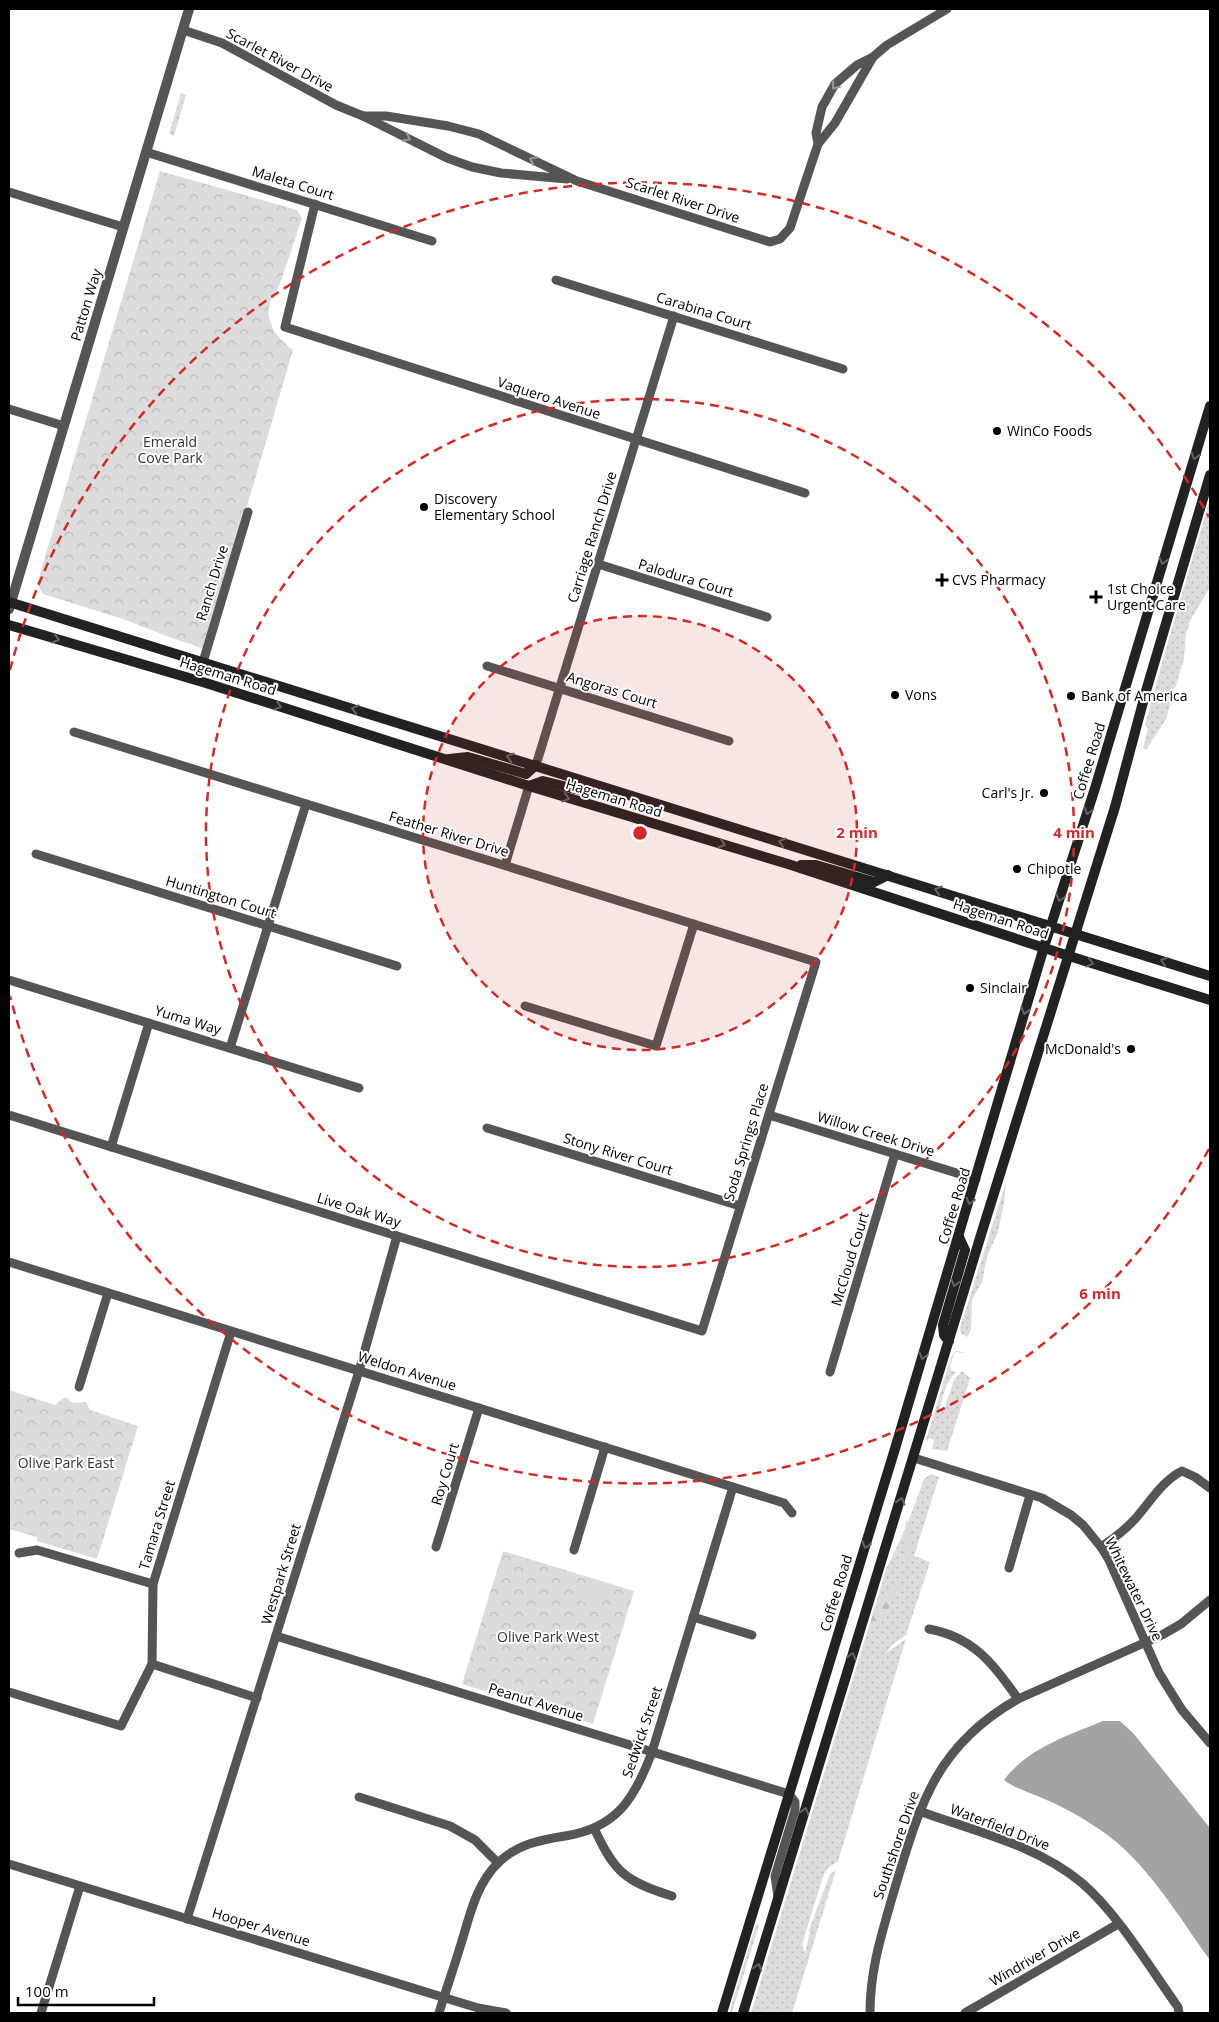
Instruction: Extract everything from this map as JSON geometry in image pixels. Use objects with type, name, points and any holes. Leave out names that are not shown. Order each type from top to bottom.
[{"type":"main road","name":"Coffee Road","points":[[722,2013],[959,1237],[1044,947],[1096,785],[1210,406]]},
{"type":"main road","points":[[743,2013],[949,1340],[1115,807],[1146,691],[1210,475]]},
{"type":"main road","name":"Hageman Road","points":[[9,604],[202,662],[1210,976]]},
{"type":"main road","name":"Hageman Road","points":[[9,625],[206,683],[529,786],[788,864],[1210,1000]]},
{"type":"main road","points":[[446,759],[468,757],[526,774],[536,766]]},
{"type":"main road","points":[[529,786],[543,781],[594,794],[638,799]]},
{"type":"main road","points":[[788,864],[816,866],[874,882],[888,875]]},
{"type":"main road","points":[[949,1340],[944,1335],[943,1325],[965,1250],[959,1237]]},
{"type":"street","name":"Patton Way","points":[[9,604],[189,9]]},
{"type":"street","points":[[818,144],[835,122],[873,57],[887,44],[947,9]]},
{"type":"street","name":"Scarlet River Drive","points":[[183,30],[222,43],[336,105],[472,168],[577,181]]},
{"type":"street","points":[[818,144],[816,133],[822,107],[835,84],[857,64],[873,57]]},
{"type":"street","name":"Scarlet River Drive","points":[[363,116],[386,116],[448,126],[479,134],[577,181],[770,242],[780,239],[790,228],[818,144]]},
{"type":"street","name":"Maleta Court","points":[[146,152],[432,241]]},
{"type":"street","points":[[9,192],[123,227]]},
{"type":"street","name":"Vaquero Avenue","points":[[314,204],[285,327],[805,493]]},
{"type":"street","name":"Carabina Court","points":[[556,280],[843,369]]},
{"type":"street","name":"Carriage Ranch Drive","points":[[536,766],[674,316]]},
{"type":"street","points":[[9,409],[64,426]]},
{"type":"street","name":"Ranch Drive","points":[[202,662],[248,512]]},
{"type":"street","name":"Palodura Court","points":[[598,564],[767,617]]},
{"type":"street","name":"Angoras Court","points":[[487,666],[729,741]]},
{"type":"street","name":"Feather River Drive","points":[[74,732],[816,962]]},
{"type":"street","points":[[505,865],[529,786]]},
{"type":"street","points":[[230,1048],[306,804]]},
{"type":"street","name":"Huntington Court","points":[[36,854],[397,966]]},
{"type":"street","points":[[526,1006],[656,1046],[694,924]]},
{"type":"street","name":"Soda Springs Place","points":[[702,1331],[816,962]]},
{"type":"street","name":"Yuma Way","points":[[9,980],[359,1088]]},
{"type":"street","points":[[111,1147],[149,1023]]},
{"type":"street","name":"Live Oak Way","points":[[9,1115],[702,1331]]},
{"type":"street","name":"Willow Creek Drive","points":[[769,1115],[976,1179]]},
{"type":"street","name":"Stony River Court","points":[[488,1128],[740,1206]]},
{"type":"street","name":"McCloud Court","points":[[830,1372],[895,1154]]},
{"type":"street","name":"Westpark Street","points":[[187,1919],[359,1371],[398,1236]]},
{"type":"street","name":"Weldon Avenue","points":[[9,1262],[784,1503],[792,1513]]},
{"type":"street","points":[[79,1386],[108,1293]]},
{"type":"street","name":"Tamara Street","points":[[9,1692],[121,1726],[152,1664],[153,1584],[231,1332]]},
{"type":"street","name":"Roy Court","points":[[436,1547],[480,1408]]},
{"type":"street","points":[[574,1550],[605,1447]]},
{"type":"street","name":"Whitewater Drive","points":[[914,1458],[1030,1495],[1058,1506],[1083,1525],[1109,1560],[1170,1692],[1210,1743]]},
{"type":"street","points":[[1101,1547],[1121,1532],[1134,1519],[1171,1477],[1182,1471],[1195,1477],[1210,1488]]},
{"type":"street","name":"Sedwick Street","points":[[439,2013],[474,1902],[487,1875],[498,1863],[519,1848],[533,1842],[579,1834],[594,1828],[618,1812],[628,1801],[643,1776],[734,1487]]},
{"type":"street","points":[[1009,1568],[1030,1495]]},
{"type":"street","points":[[19,1553],[37,1550],[153,1584]]},
{"type":"street","name":"Southshore Drive","points":[[870,2013],[871,1979],[876,1951],[919,1811],[932,1784],[954,1751],[985,1720],[1018,1699],[1146,1643],[1181,1624],[1210,1600]]},
{"type":"street","points":[[693,1617],[752,1635]]},
{"type":"street","points":[[929,1628],[962,1638],[979,1652],[1006,1681],[1018,1699]]},
{"type":"street","name":"Peanut Avenue","points":[[276,1636],[789,1794]]},
{"type":"street","points":[[152,1664],[256,1698]]},
{"type":"street","points":[[778,1898],[775,1876],[795,1810],[795,1802],[789,1794]]},
{"type":"street","points":[[359,1797],[450,1826],[475,1840],[498,1863]]},
{"type":"street","name":"Waterfield Drive","points":[[919,1811],[1028,1850],[1047,1859],[1082,1884],[1098,1898],[1118,1924],[1178,2007],[1178,2013]]},
{"type":"street","points":[[594,1828],[606,1853],[624,1875],[650,1889],[672,1896]]},
{"type":"street","name":"Hooper Avenue","points":[[9,1864],[444,1998],[478,2008],[506,2013]]},
{"type":"street","points":[[41,2013],[80,1886]]},
{"type":"street","name":"Windriver Drive","points":[[965,2013],[1118,1924]]},
{"type":"green space","points":[[181,93],[186,95],[174,136],[169,134]]},
{"type":"green space","name":"Emerald Cove Park","points":[[160,171],[297,210],[302,218],[281,281],[269,306],[272,327],[276,334],[293,350],[205,649],[123,619],[43,594],[37,584]]},
{"type":"green space","points":[[1210,499],[1210,587],[1190,621],[1186,634],[1184,659],[1175,688],[1170,691],[1172,698],[1166,719],[1146,750],[1143,748],[1148,728],[1145,725]]},
{"type":"green space","points":[[1006,1182],[998,1232],[987,1257],[982,1282],[972,1300],[971,1330],[967,1337],[961,1333],[960,1328]]},
{"type":"green space","points":[[955,1351],[963,1353],[954,1353],[950,1367],[951,1371],[956,1372],[947,1386],[939,1413],[945,1407],[954,1380],[962,1371],[970,1378],[947,1451],[932,1449],[934,1440],[929,1438],[928,1441],[926,1440],[951,1357]]},
{"type":"green space","name":"Olive Park East","points":[[9,1390],[55,1405],[65,1397],[73,1403],[86,1402],[90,1410],[138,1426],[97,1559],[37,1541],[37,1537],[9,1529]]},
{"type":"green space","points":[[931,1474],[939,1477],[914,1556],[930,1562],[906,1635],[892,1645],[886,1653],[906,1639],[838,1861],[829,1867],[824,1874],[802,1944],[805,1953],[809,1930],[830,1874],[836,1870],[792,2013],[751,2013],[887,1567],[898,1545],[924,1479]]},
{"type":"green space","points":[[907,1519],[911,1536],[907,1566],[904,1566],[905,1526]]},
{"type":"green space","name":"Olive Park West","points":[[503,1551],[634,1591],[593,1724],[462,1684]]},
{"type":"green space","points":[[901,1581],[892,1603],[874,1625],[871,1620],[876,1609]]},
{"type":"green space","points":[[592,1584],[605,1594],[595,1610],[579,1599]]},
{"type":"green space","points":[[756,1924],[759,1925],[732,2013],[729,2013]]},
{"type":"shaded area","points":[[1103,1721],[1120,1721],[1133,1733],[1210,1828],[1210,1960],[1147,1873],[1116,1842],[1071,1812],[1004,1780],[1036,1751]]},
{"type":"place","name":"WinCo Foods","points":[[997,431]]},
{"type":"place","name":"Discovery Elementary School","points":[[424,507]]},
{"type":"place","name":"CVS Pharmacy","points":[[942,580]]},
{"type":"place","name":"1st Choice Urgent Care","points":[[1096,597]]},
{"type":"place","name":"Vons","points":[[895,695]]},
{"type":"place","name":"Bank of America","points":[[1071,696]]},
{"type":"place","name":"Carl's Jr.","points":[[1044,793]]},
{"type":"place","name":"Chipotle","points":[[1017,869]]},
{"type":"place","name":"Sinclair","points":[[970,988]]},
{"type":"place","name":"McDonald's","points":[[1131,1049]]}]
